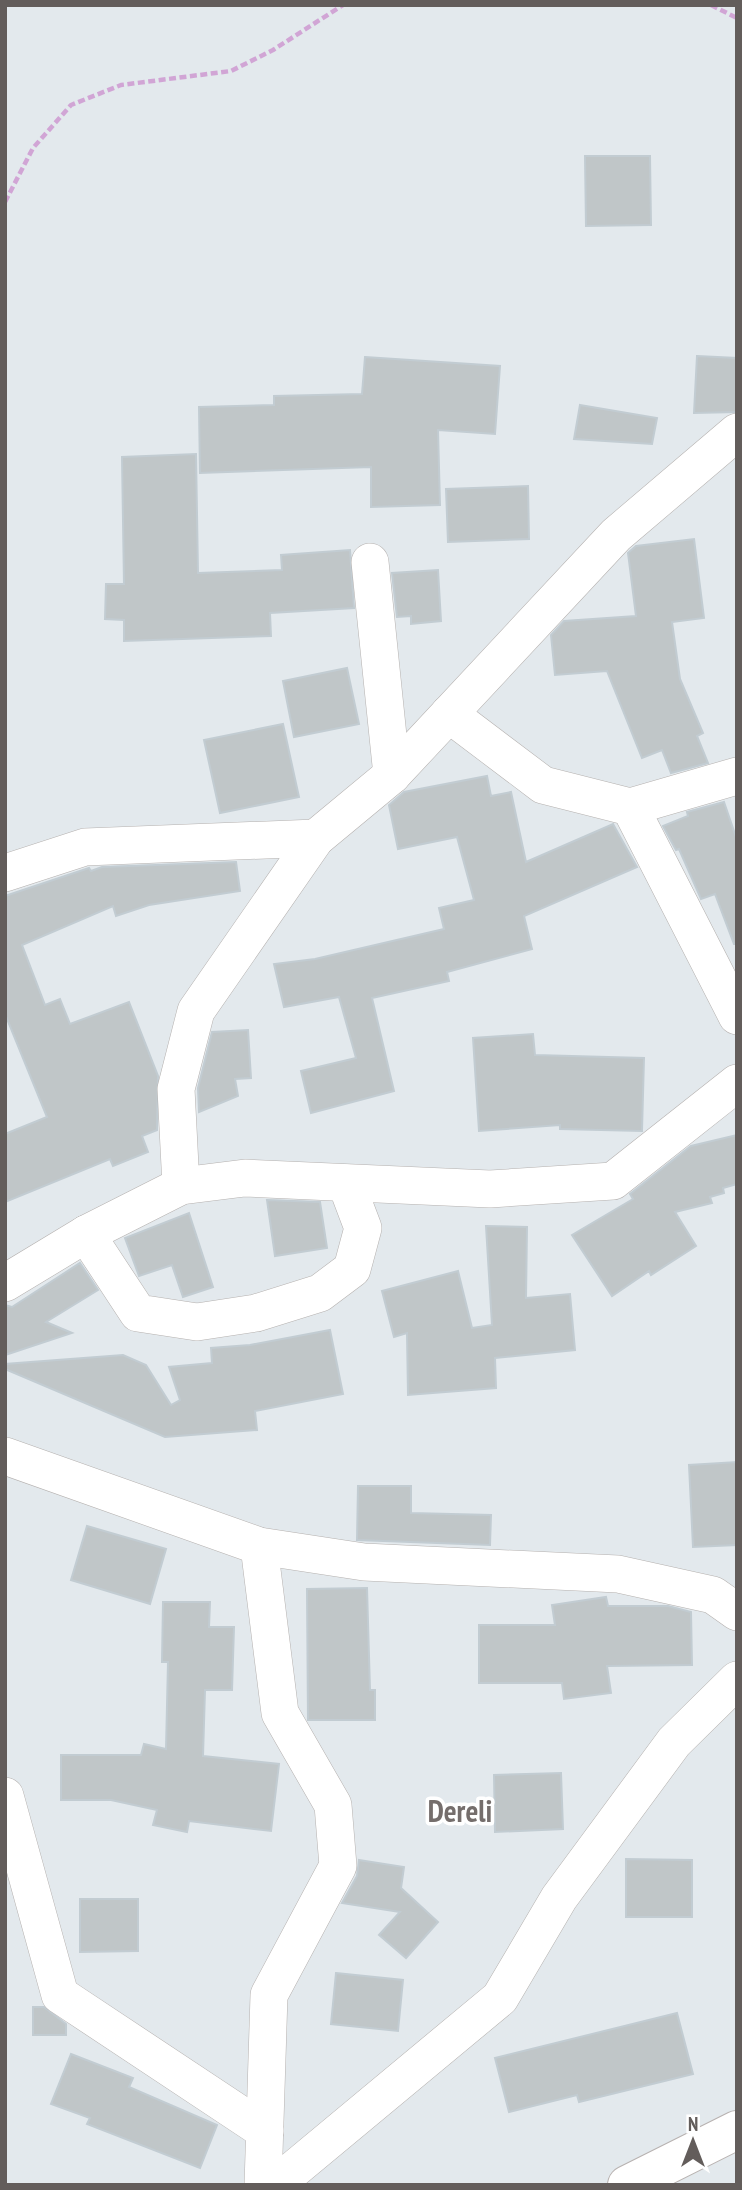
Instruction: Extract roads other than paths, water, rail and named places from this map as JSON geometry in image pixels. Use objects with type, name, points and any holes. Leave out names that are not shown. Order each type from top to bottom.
[{"type":"street","points":[[181,1185],[176,1089],[196,1011],[316,838],[392,775],[617,535],[737,432]]},
{"type":"street","points":[[370,562],[392,775]]},
{"type":"street","points":[[449,714],[543,785],[630,807],[737,776]]},
{"type":"street","points":[[630,807],[737,1016]]},
{"type":"street","points":[[5,873],[85,847],[316,838]]},
{"type":"street","points":[[5,1283],[86,1234],[181,1185],[245,1178],[490,1189],[613,1181],[737,1083]]},
{"type":"street","points":[[86,1234],[138,1313],[197,1322],[256,1313],[320,1293],[352,1269],[363,1228],[346,1182]]},
{"type":"street","points":[[5,1455],[259,1546],[364,1562],[618,1574],[713,1595],[737,1612]]},
{"type":"street","points":[[259,1546],[280,1713],[333,1805],[338,1866],[269,1995],[263,2185]]},
{"type":"street","points":[[275,2185],[500,1998],[559,1898],[674,1742],[737,1680]]},
{"type":"street","points":[[5,1796],[60,1995],[265,2131]]},
{"type":"street","points":[[627,2185],[737,2130]]},
{"type":"district","name":"Dereli","points":[[460,1812]]}]
